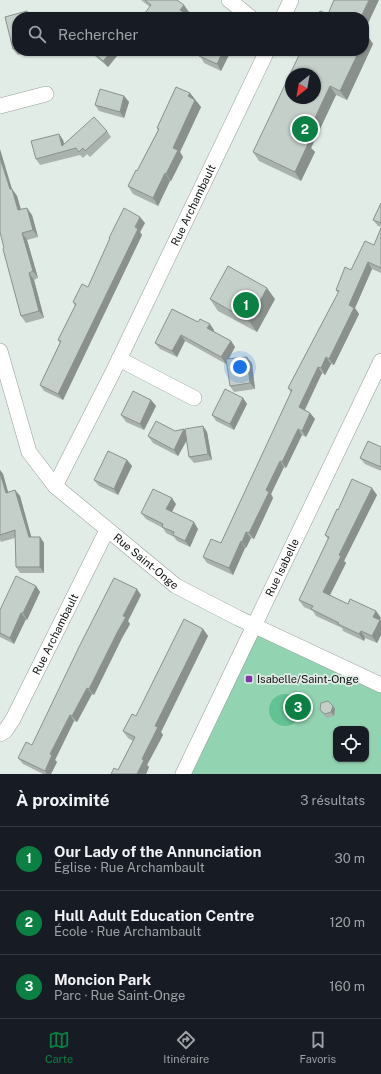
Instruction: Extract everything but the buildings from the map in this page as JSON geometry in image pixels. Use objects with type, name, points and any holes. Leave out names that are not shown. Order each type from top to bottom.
[{"type":"street","points":[[229,0],[244,12]]},
{"type":"street","points":[[285,12],[291,0]]},
{"type":"street","name":"Rue Archambault","points":[[55,486],[119,359],[265,56]]},
{"type":"street","points":[[0,106],[46,94]]},
{"type":"street","name":"Rue Saint-Onge","points":[[0,351],[29,452],[55,486],[176,586],[254,626],[381,685]]},
{"type":"street","points":[[119,359],[194,398]]},
{"type":"street","name":"Rue Isabelle","points":[[183,774],[381,361]]},
{"type":"street","name":"Rue Archambault","points":[[0,734],[5,731],[13,719],[107,530]]},
{"type":"shaded area","points":[[254,626],[381,685],[381,774],[183,774]]},
{"type":"shaded area","points":[[285,694],[296,699],[301,710],[296,721],[285,726],[274,721],[269,710],[274,699]]},
{"type":"place","name":"Hull Adult Education Centre","points":[[305,129]]},
{"type":"place","name":"Our Lady of the Annunciation","points":[[246,305]]},
{"type":"place","name":"Isabelle/Saint-Onge","points":[[249,679]]},
{"type":"place","name":"Moncion Park","points":[[298,707]]}]
